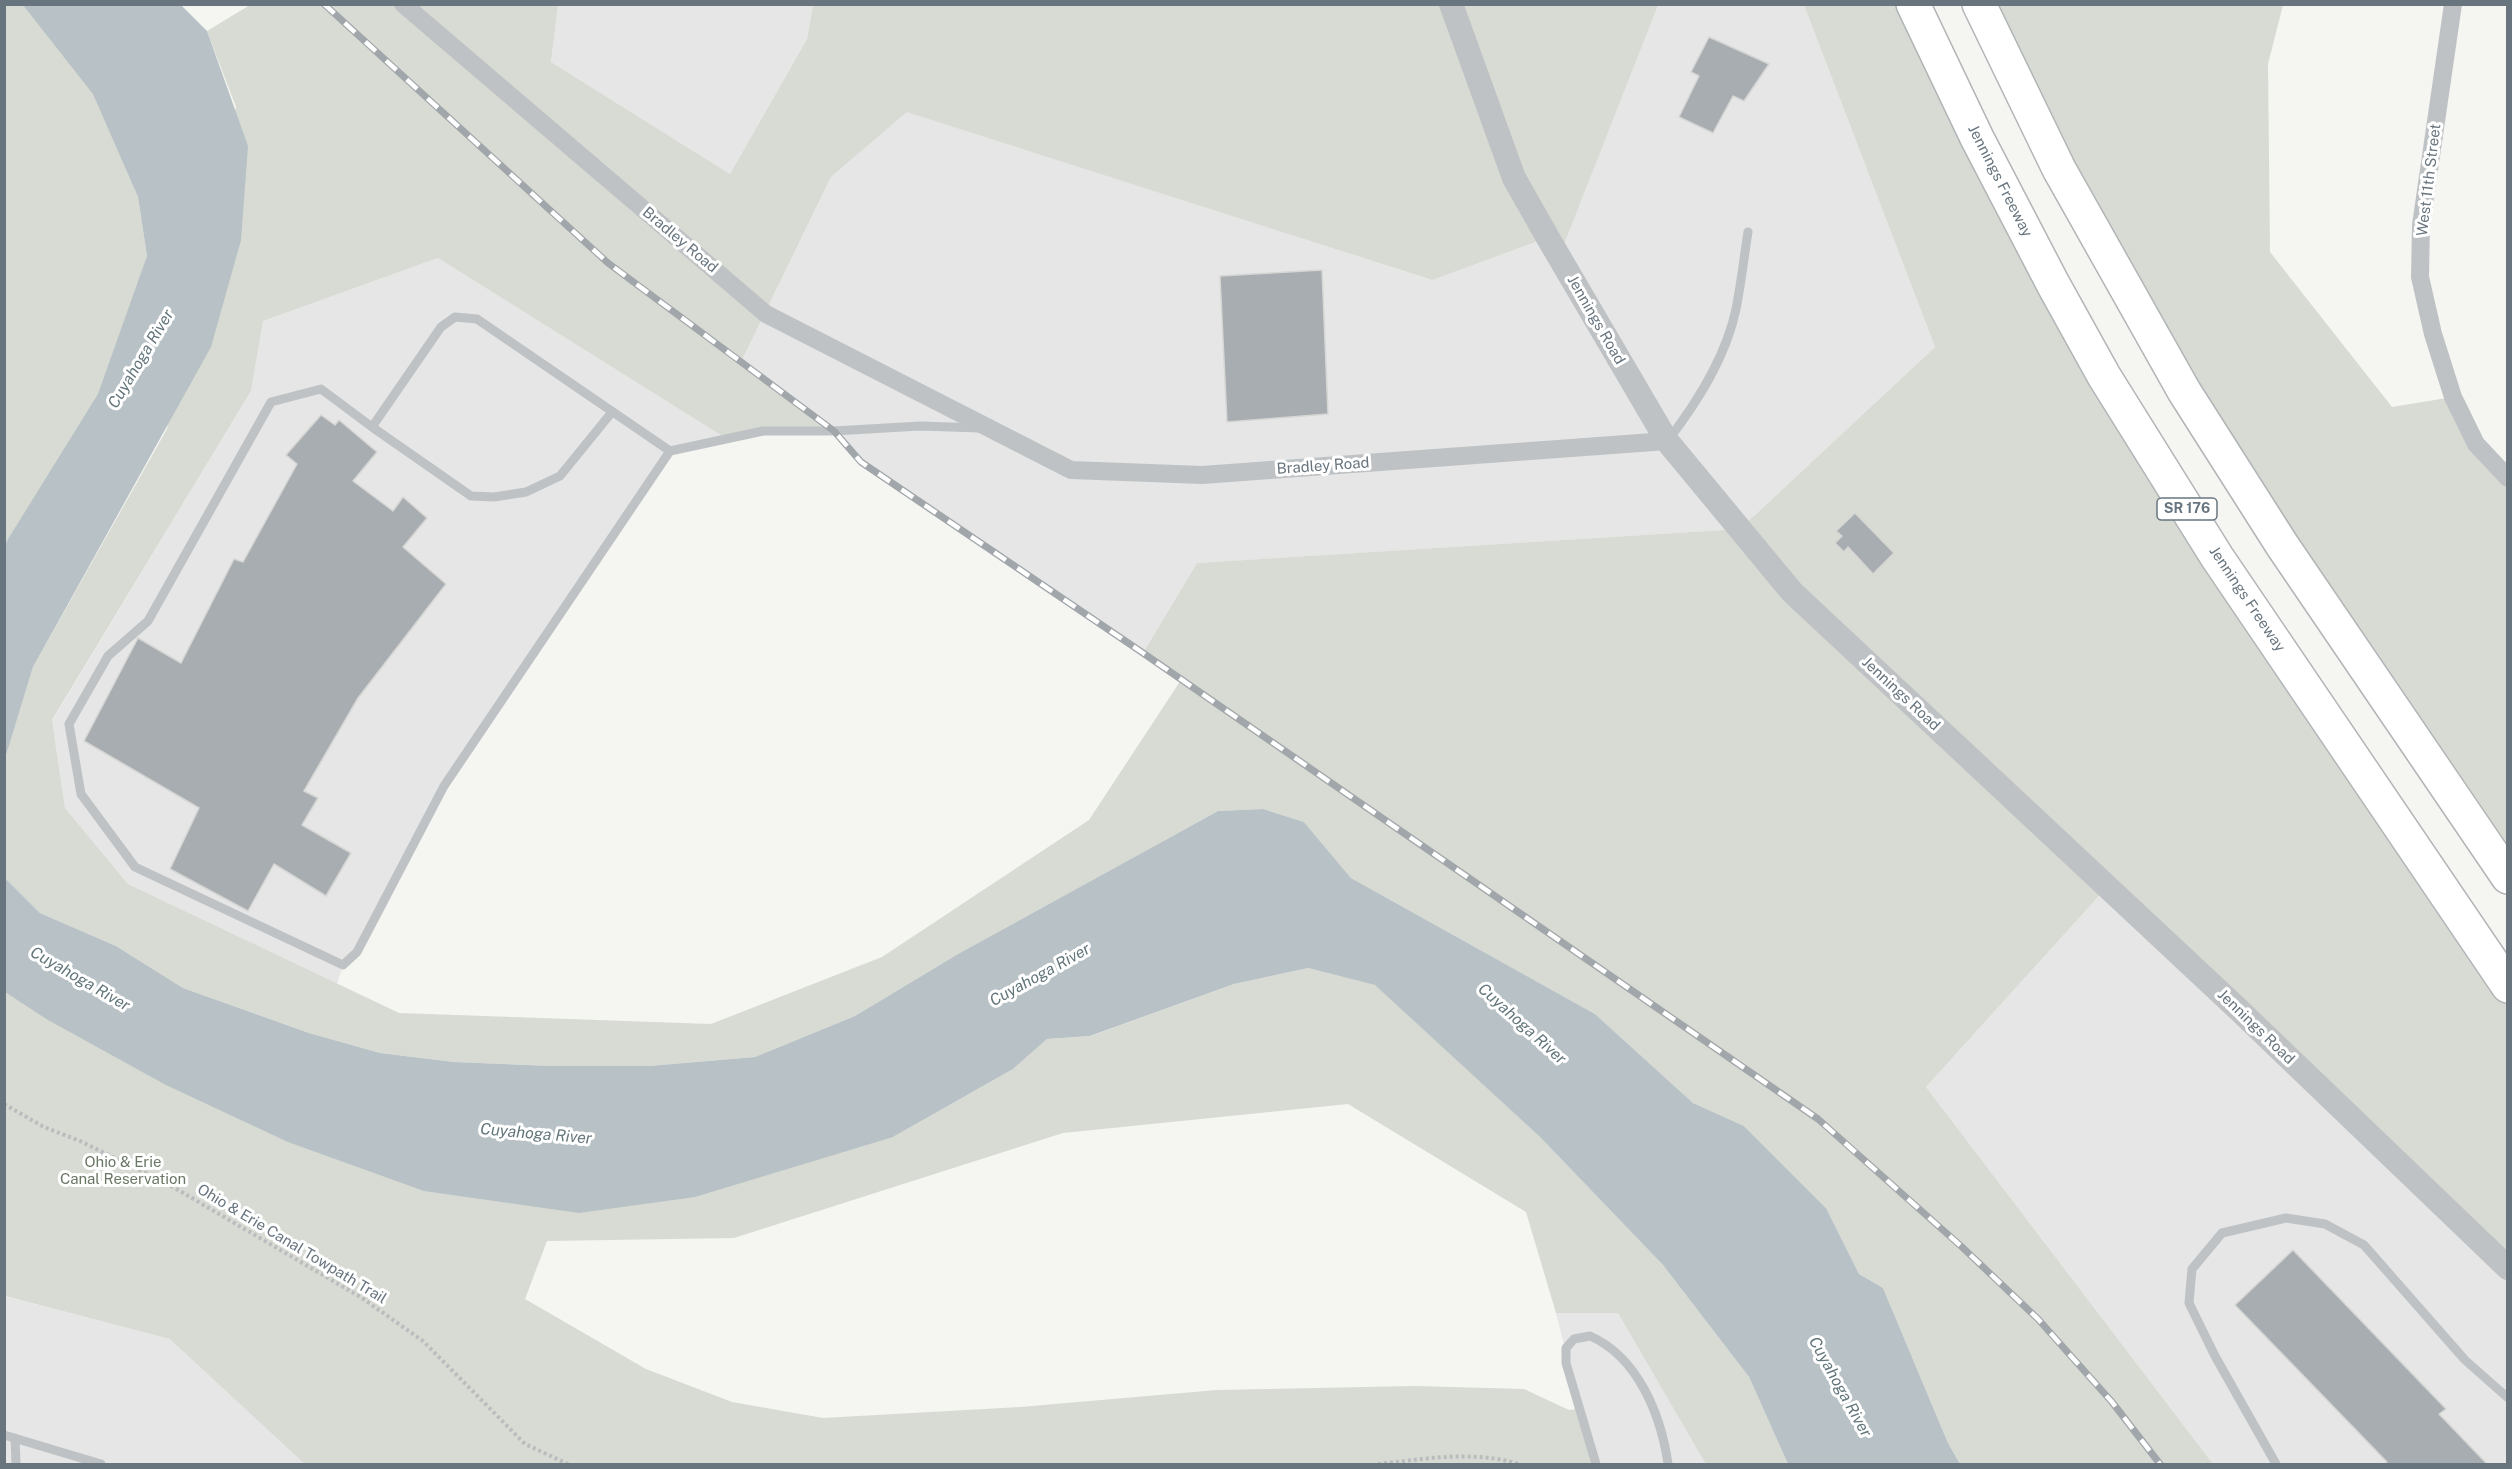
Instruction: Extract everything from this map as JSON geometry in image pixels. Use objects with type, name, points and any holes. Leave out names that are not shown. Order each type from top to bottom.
[{"type":"highway","name":"Jennings Freeway","points":[[1913,4],[1977,138],[2104,376],[2217,557],[2508,986]]},
{"type":"highway","points":[[1979,4],[2059,169],[2184,392],[2282,545],[2508,877]]},
{"type":"street","name":"Bradley Road","points":[[404,4],[766,314],[1071,471],[1202,475],[1667,441]]},
{"type":"street","name":"Jennings Road","points":[[1451,4],[1514,178],[1667,441],[1792,592],[2231,1002],[2508,1268]]},
{"type":"street","name":"West 11th Street","points":[[2453,4],[2421,225],[2420,277],[2433,334],[2453,397],[2476,444],[2508,478]]},
{"type":"lane","points":[[1667,441],[1695,404],[1720,356],[1735,311],[1748,232]]},
{"type":"lane","points":[[372,427],[441,327],[455,317],[477,319],[670,451],[444,786],[357,952],[343,965],[135,867],[81,794],[69,724],[108,656],[148,621],[271,402],[321,389],[372,427],[471,496],[494,497],[526,492],[560,476],[612,412]]},
{"type":"lane","name":"Bradley Road","points":[[670,451],[763,431],[834,431],[921,426],[988,428]]},
{"type":"lane","points":[[2276,1464],[2215,1356],[2189,1303],[2192,1269],[2222,1233],[2286,1218],[2325,1224],[2364,1245],[2464,1360],[2508,1398]]},
{"type":"lane","points":[[1596,1464],[1566,1356],[1566,1348],[1574,1339],[1590,1336],[1617,1351],[1640,1379],[1665,1444],[1668,1464]]},
{"type":"lane","points":[[4,1435],[101,1464]]},
{"type":"lane","points":[[15,1438],[16,1464]]},
{"type":"path","name":"Ohio & Erie Canal Towpath Trail","points":[[4,1104],[44,1127],[81,1141],[168,1184],[362,1298],[423,1341],[525,1444],[568,1464]]},
{"type":"path","points":[[1378,1464],[1462,1455],[1519,1464]]},
{"type":"shaded area","points":[[1658,4],[1804,5],[1935,347],[1740,529],[1197,563],[1143,653],[861,462],[834,431],[740,364],[831,177],[908,111],[1431,280],[1548,238],[1559,256]]},
{"type":"shaded area","points":[[558,5],[813,5],[807,39],[730,174],[551,62]]},
{"type":"shaded area","points":[[438,258],[727,439],[670,451],[453,774],[357,952],[343,965],[337,984],[128,884],[65,808],[52,721],[251,391],[263,321]]},
{"type":"shaded area","points":[[2107,887],[2507,1268],[2507,1464],[2213,1464],[1926,1087]]},
{"type":"shaded area","points":[[4,1296],[298,1372],[352,1464],[5,1464]]},
{"type":"shaded area","points":[[1556,1313],[1618,1313],[1707,1464],[1594,1464]]},
{"type":"green space","points":[[5,5],[45,5],[69,35],[138,197],[147,256],[101,409],[5,544]]},
{"type":"green space","points":[[250,5],[558,5],[551,62],[730,174],[807,39],[813,5],[1658,5],[1559,257],[1547,238],[1432,280],[907,112],[831,177],[740,364],[834,431],[763,431],[727,439],[438,258],[263,321],[251,391],[52,720],[65,808],[128,884],[399,1013],[711,1024],[882,957],[1089,820],[1181,680],[1143,653],[1197,563],[1740,529],[1935,347],[1804,5],[1913,5],[2053,284],[2507,986],[2507,1268],[2107,887],[1926,1087],[2213,1464],[1960,1464],[1948,1443],[1883,1288],[1859,1274],[1826,1208],[1744,1126],[1693,1103],[1595,1014],[1351,878],[1304,822],[1263,809],[1218,811],[958,954],[855,1016],[755,1057],[649,1066],[551,1066],[454,1062],[380,1053],[309,1033],[183,988],[116,946],[40,913],[5,878],[5,759],[33,667],[167,429],[236,107],[207,31]]},
{"type":"green space","points":[[1979,5],[2283,5],[2268,64],[2270,252],[2392,407],[2453,397],[2507,478],[2507,877],[2282,545]]},
{"type":"green space","name":"Ohio & Erie Canal Reservation","points":[[1308,968],[1376,985],[1540,1137],[1663,1265],[1749,1377],[1788,1464],[1706,1464],[1618,1313],[1556,1313],[1526,1212],[1348,1104],[1063,1133],[734,1238],[547,1241],[525,1299],[646,1369],[732,1402],[823,1418],[1020,1407],[1217,1390],[1415,1386],[1524,1389],[1569,1410],[1580,1409],[1596,1464],[305,1464],[170,1339],[5,1296],[4,984],[92,1027],[893,1137],[1013,1069],[1047,1039],[1091,1036],[1234,984]]},
{"type":"water","name":"Cuyahoga River","points":[[23,5],[181,5],[207,31],[248,146],[241,240],[211,347],[33,667],[5,759],[5,544],[98,394],[147,256],[138,197],[93,94]]},
{"type":"water","name":"Cuyahoga River","points":[[1263,809],[1304,822],[1351,878],[1595,1014],[1693,1103],[1744,1126],[1826,1208],[1859,1274],[1883,1288],[1948,1443],[1960,1464],[1788,1464],[1749,1377],[1663,1265],[1540,1137],[1375,985],[1308,968],[1234,984],[1090,1036],[1047,1039],[1013,1069],[893,1137],[695,1197],[579,1213],[424,1191],[288,1142],[166,1085],[48,1020],[5,992],[5,878],[40,913],[116,946],[183,988],[309,1033],[380,1053],[454,1062],[551,1066],[649,1066],[755,1057],[855,1016],[958,954],[1218,811]]},
{"type":"building","points":[[1709,37],[1769,64],[1744,101],[1733,96],[1713,133],[1679,117],[1699,76],[1691,72]]},
{"type":"building","points":[[1322,270],[1328,414],[1227,422],[1220,276]]},
{"type":"building","points":[[321,415],[335,425],[339,420],[377,452],[353,481],[393,511],[403,497],[427,518],[403,547],[446,584],[358,698],[304,791],[318,798],[302,825],[351,853],[326,896],[274,864],[248,911],[170,869],[199,808],[84,741],[138,638],[181,663],[234,559],[243,562],[297,464],[286,455]]},
{"type":"building","points":[[1855,513],[1894,553],[1873,574],[1848,547],[1844,552],[1835,543],[1842,536],[1836,531]]},
{"type":"building","points":[[2293,1250],[2446,1409],[2439,1414],[2487,1464],[2384,1464],[2387,1462],[2235,1305]]},
{"type":"railway","points":[[324,4],[608,263],[834,431],[861,462],[1143,653],[1818,1119],[1962,1247],[2038,1319],[2112,1402],[2160,1464]]}]
